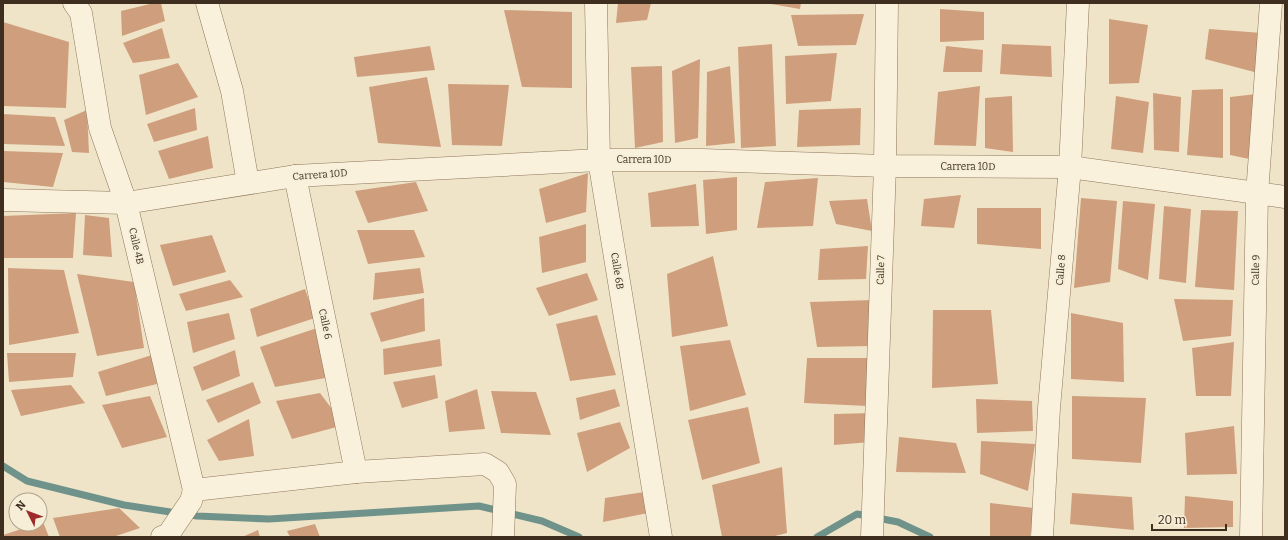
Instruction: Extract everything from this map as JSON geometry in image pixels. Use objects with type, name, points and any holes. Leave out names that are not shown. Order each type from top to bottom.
[{"type":"street","name":"Calle 4B","points":[[74,3],[81,12],[100,128],[126,203],[192,496]]},
{"type":"street","points":[[207,3],[232,91],[248,183]]},
{"type":"street","name":"Calle 6B","points":[[596,3],[599,160],[661,537]]},
{"type":"street","name":"Calle 7","points":[[872,535],[888,3]]},
{"type":"street","name":"Calle 8","points":[[1042,537],[1048,408],[1070,167],[1078,3]]},
{"type":"street","name":"Calle 9","points":[[1251,537],[1257,194],[1271,3]]},
{"type":"street","name":"Carrera 10D","points":[[3,200],[126,203],[295,176],[599,160],[702,160],[884,166],[1070,167],[1285,197]]},
{"type":"street","name":"Calle 6","points":[[295,176],[356,472]]},
{"type":"street","points":[[165,536],[192,496],[356,472],[485,464],[498,472],[504,484],[503,534]]},
{"type":"building","points":[[154,3],[161,3],[165,21],[122,36],[121,11]]},
{"type":"building","points":[[618,3],[651,3],[647,20],[616,23]]},
{"type":"building","points":[[765,3],[801,3],[800,9]]},
{"type":"building","points":[[940,9],[984,12],[984,40],[940,42]]},
{"type":"building","points":[[504,10],[572,12],[572,88],[522,87]]},
{"type":"building","points":[[864,14],[856,45],[798,46],[791,15]]},
{"type":"building","points":[[1109,19],[1148,25],[1139,83],[1109,84]]},
{"type":"building","points":[[3,22],[69,42],[66,108],[3,106]]},
{"type":"building","points":[[162,28],[170,58],[133,63],[123,43]]},
{"type":"building","points":[[1209,29],[1262,33],[1258,73],[1205,59]]},
{"type":"building","points":[[772,44],[776,146],[741,148],[738,47]]},
{"type":"building","points":[[1002,44],[1051,46],[1052,77],[1000,74]]},
{"type":"building","points":[[430,46],[435,70],[357,77],[354,57]]},
{"type":"building","points":[[946,46],[983,50],[982,72],[943,72]]},
{"type":"building","points":[[837,53],[831,101],[786,104],[785,56]]},
{"type":"building","points":[[700,59],[698,138],[675,143],[672,71]]},
{"type":"building","points":[[178,63],[198,97],[146,115],[139,75]]},
{"type":"building","points":[[662,66],[663,142],[635,148],[631,67]]},
{"type":"building","points":[[730,66],[735,143],[706,146],[707,72]]},
{"type":"building","points":[[427,77],[441,147],[378,143],[369,87]]},
{"type":"building","points":[[448,84],[509,85],[502,146],[452,145]]},
{"type":"building","points":[[980,86],[976,146],[934,145],[938,92]]},
{"type":"building","points":[[1223,89],[1223,158],[1187,155],[1192,90]]},
{"type":"building","points":[[1153,93],[1181,97],[1179,152],[1154,150]]},
{"type":"building","points":[[1257,94],[1254,160],[1230,155],[1230,97]]},
{"type":"building","points":[[1012,96],[1013,152],[985,148],[985,98]]},
{"type":"building","points":[[1116,96],[1149,102],[1143,153],[1111,149]]},
{"type":"building","points":[[195,108],[197,130],[154,142],[147,124]]},
{"type":"building","points":[[861,108],[860,145],[797,147],[799,110]]},
{"type":"building","points":[[87,110],[89,153],[72,152],[64,120]]},
{"type":"building","points":[[3,114],[55,117],[65,146],[3,144]]},
{"type":"building","points":[[208,136],[213,168],[169,179],[158,151]]},
{"type":"building","points":[[3,151],[63,153],[53,187],[3,182]]},
{"type":"building","points":[[588,173],[586,212],[546,223],[539,189]]},
{"type":"building","points":[[737,177],[737,230],[706,234],[703,180]]},
{"type":"building","points":[[818,178],[813,226],[757,228],[765,182]]},
{"type":"building","points":[[416,182],[428,211],[368,223],[355,191]]},
{"type":"building","points":[[696,184],[699,226],[651,227],[648,193]]},
{"type":"building","points":[[961,195],[954,228],[921,226],[924,199]]},
{"type":"building","points":[[1081,198],[1117,201],[1110,282],[1074,288]]},
{"type":"building","points":[[867,199],[872,231],[836,224],[829,201]]},
{"type":"building","points":[[1123,201],[1155,204],[1148,280],[1118,269]]},
{"type":"building","points":[[1164,206],[1191,209],[1186,283],[1159,279]]},
{"type":"building","points":[[977,208],[1041,208],[1041,249],[977,244]]},
{"type":"building","points":[[1201,210],[1238,211],[1234,290],[1195,287]]},
{"type":"building","points":[[76,213],[73,258],[3,258],[3,216]]},
{"type":"building","points":[[85,215],[109,218],[112,257],[83,255]]},
{"type":"building","points":[[586,224],[586,262],[542,273],[539,237]]},
{"type":"building","points":[[357,230],[414,230],[425,257],[368,264]]},
{"type":"building","points":[[212,235],[226,272],[173,286],[160,245]]},
{"type":"building","points":[[868,246],[866,279],[818,280],[820,249]]},
{"type":"building","points":[[713,256],[728,326],[672,337],[667,274]]},
{"type":"building","points":[[8,268],[64,270],[79,333],[9,345]]},
{"type":"building","points":[[420,268],[424,293],[373,300],[375,273]]},
{"type":"building","points":[[587,273],[598,300],[549,316],[536,288]]},
{"type":"building","points":[[77,274],[134,282],[144,348],[97,356]]},
{"type":"building","points":[[230,280],[243,297],[186,311],[179,294]]},
{"type":"building","points":[[305,289],[315,318],[257,337],[250,309]]},
{"type":"building","points":[[424,298],[425,331],[381,342],[370,313]]},
{"type":"building","points":[[1174,299],[1233,300],[1231,336],[1183,341]]},
{"type":"building","points":[[872,300],[872,346],[817,347],[810,302]]},
{"type":"building","points":[[933,310],[991,310],[998,384],[932,388]]},
{"type":"building","points":[[229,313],[235,339],[193,353],[187,322]]},
{"type":"building","points":[[1071,313],[1123,323],[1124,382],[1071,379]]},
{"type":"building","points":[[597,315],[616,375],[570,381],[556,324]]},
{"type":"building","points":[[317,328],[331,377],[275,387],[260,347]]},
{"type":"building","points":[[440,339],[442,366],[384,375],[383,349]]},
{"type":"building","points":[[730,340],[746,395],[690,411],[680,346]]},
{"type":"building","points":[[1234,342],[1231,396],[1196,396],[1192,348]]},
{"type":"building","points":[[235,350],[240,376],[202,391],[193,367]]},
{"type":"building","points":[[7,353],[76,353],[73,377],[9,382]]},
{"type":"building","points":[[152,355],[157,384],[106,396],[98,372]]},
{"type":"building","points":[[807,358],[873,358],[867,406],[804,403]]},
{"type":"building","points":[[435,375],[438,398],[402,408],[393,382]]},
{"type":"building","points":[[253,382],[261,403],[218,423],[206,400]]},
{"type":"building","points":[[71,385],[85,403],[21,416],[11,390]]},
{"type":"building","points":[[477,389],[485,429],[449,432],[445,401]]},
{"type":"building","points":[[615,389],[620,406],[580,420],[576,398]]},
{"type":"building","points":[[491,391],[536,392],[551,435],[501,433]]},
{"type":"building","points":[[320,393],[344,425],[292,439],[276,401]]},
{"type":"building","points":[[150,396],[167,437],[122,448],[102,405]]},
{"type":"building","points":[[1072,396],[1146,398],[1141,463],[1072,459]]},
{"type":"building","points":[[976,399],[1032,401],[1033,431],[977,433]]},
{"type":"building","points":[[748,407],[760,463],[702,480],[688,420]]},
{"type":"building","points":[[872,413],[871,442],[834,445],[834,414]]},
{"type":"building","points":[[249,419],[254,456],[219,461],[207,440]]},
{"type":"building","points":[[620,422],[630,448],[587,472],[577,433]]},
{"type":"building","points":[[1234,426],[1237,474],[1187,475],[1185,433]]},
{"type":"building","points":[[899,437],[956,443],[966,473],[896,472]]},
{"type":"building","points":[[981,441],[1035,444],[1028,491],[980,474]]},
{"type":"building","points":[[782,467],[787,533],[771,537],[722,537],[712,485]]},
{"type":"building","points":[[644,492],[648,513],[603,522],[605,498]]},
{"type":"building","points":[[1072,493],[1132,497],[1134,530],[1070,524]]},
{"type":"building","points":[[1185,496],[1233,501],[1233,527],[1184,528]]},
{"type":"building","points":[[990,503],[1034,508],[1030,537],[990,537]]},
{"type":"building","points":[[119,508],[140,528],[113,537],[60,537],[53,518]]},
{"type":"building","points":[[315,524],[320,537],[290,537],[287,531]]},
{"type":"building","points":[[258,530],[260,537],[242,537]]},
{"type":"building","points":[[12,532],[47,532],[49,537],[3,537],[3,535]]},
{"type":"waterway","points":[[3,466],[27,481],[124,505],[197,516],[269,519],[479,506],[542,521],[579,537]]},
{"type":"waterway","points":[[817,537],[857,514],[898,522],[930,537]]}]
